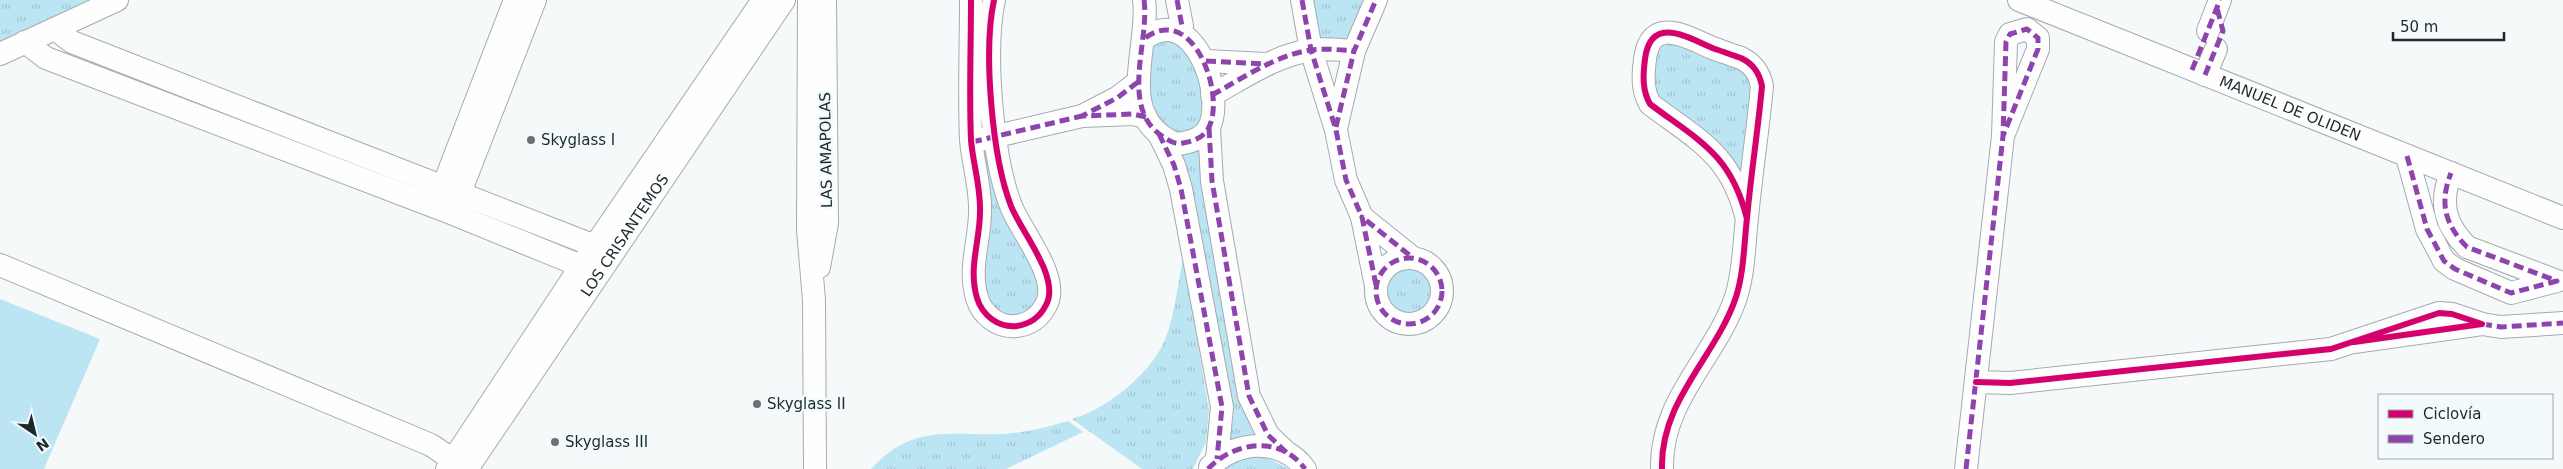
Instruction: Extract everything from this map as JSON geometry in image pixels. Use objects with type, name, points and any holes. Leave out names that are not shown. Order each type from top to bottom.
[{"type":"street","points":[[0,54],[117,0]]},
{"type":"street","points":[[447,200],[515,0]]},
{"type":"street","points":[[447,200],[535,0]]},
{"type":"street","name":"LOS CRISANTEMOS","points":[[458,467],[700,107],[763,0]]},
{"type":"street","name":"LOS CRISANTEMOS","points":[[700,107],[784,0]]},
{"type":"street","name":"LAS AMAPOLAS","points":[[808,0],[808,230],[814,300],[815,469]]},
{"type":"street","name":"LAS AMAPOLAS","points":[[814,300],[826,223],[825,0]]},
{"type":"street","points":[[971,0],[972,142],[980,212],[974,258],[977,299],[987,315],[994,320],[1011,326],[1020,326],[1037,318],[1043,311],[1051,293],[1051,285],[1011,206],[1004,186],[991,106],[990,23],[994,0]]},
{"type":"street","points":[[1144,0],[1144,38],[1139,61],[1138,82],[1152,125],[1174,166],[1181,190],[1222,407],[1213,464]]},
{"type":"street","points":[[1177,0],[1182,26]]},
{"type":"street","points":[[1302,0],[1311,50],[1336,130],[1346,180],[1362,217],[1379,306],[1394,321],[1414,324],[1432,314],[1440,301],[1442,286],[1432,267],[1413,258],[1362,217]]},
{"type":"street","points":[[1336,130],[1354,51],[1376,0]]},
{"type":"street","name":"MANUEL DE OLIDEN","points":[[2019,0],[2563,218]]},
{"type":"street","points":[[2199,73],[2212,40],[2223,31],[2218,4]]},
{"type":"street","points":[[1144,38],[1152,30],[1164,23],[1174,23],[1182,26],[1192,35],[1206,62],[1212,95],[1209,128],[1212,181],[1248,396],[1268,435],[1301,464]]},
{"type":"street","points":[[55,29],[72,42],[447,200],[589,271]]},
{"type":"street","points":[[1662,469],[1663,446],[1675,407],[1691,376],[1725,324],[1737,294],[1744,252],[1762,86],[1760,77],[1750,63],[1741,58],[1678,33],[1660,33],[1654,37],[1646,49],[1644,85],[1646,98],[1650,104],[1689,131],[1715,154],[1736,186],[1747,219]]},
{"type":"street","points":[[24,42],[46,58],[164,105],[602,251]]},
{"type":"street","points":[[1212,95],[1269,64],[1311,50],[1354,51]]},
{"type":"street","points":[[1206,62],[1269,64]]},
{"type":"street","points":[[1082,116],[1116,98],[1138,82]]},
{"type":"street","points":[[164,105],[172,83]]},
{"type":"street","points":[[972,142],[1082,116],[1133,114],[1152,125],[1170,142],[1179,144],[1202,136],[1209,128]]},
{"type":"street","points":[[1966,469],[2003,136]]},
{"type":"street","points":[[2407,156],[2427,229],[2444,261],[2455,269],[2511,293],[2560,281]]},
{"type":"street","points":[[2451,173],[2444,189],[2447,222],[2456,236],[2467,247],[2560,281]]},
{"type":"street","points":[[1376,286],[1385,268],[1403,258],[1413,258]]},
{"type":"street","points":[[0,265],[431,445],[458,467]]},
{"type":"street","points":[[1976,382],[2010,383],[2331,349],[2354,342],[2482,324],[2501,327],[2563,323]]},
{"type":"street","points":[[1213,464],[1233,450],[1251,445],[1270,446],[1301,464]]},
{"type":"green space","points":[[0,0],[89,0],[0,42]]},
{"type":"green space","points":[[1308,0],[1370,0],[1352,37],[1339,46],[1319,43]]},
{"type":"green space","points":[[1161,35],[1198,57],[1205,103],[1203,113],[1200,122],[1193,130],[1182,136],[1169,132],[1157,115],[1143,74],[1147,46]]},
{"type":"green space","points":[[1673,42],[1749,72],[1756,89],[1741,181],[1658,107],[1651,72],[1655,46]]},
{"type":"green space","points":[[1201,144],[1203,176],[1247,419],[1257,438],[1228,444],[1234,415],[1187,176],[1175,148]]},
{"type":"green space","points":[[981,148],[988,150],[1045,293],[1036,309],[1009,323],[984,304]]},
{"type":"green space","points":[[1183,256],[1209,410],[1206,442],[1193,469],[1142,469],[1072,419],[1085,415],[1111,400],[1135,380],[1155,358],[1166,338],[1175,302]]},
{"type":"green space","points":[[1409,265],[1419,267],[1428,273],[1434,282],[1436,292],[1434,302],[1428,311],[1419,317],[1409,319],[1399,317],[1390,311],[1384,302],[1382,292],[1384,282],[1390,273],[1399,267]]},
{"type":"green space","points":[[0,299],[100,339],[44,469],[0,469]]},
{"type":"green space","points":[[1068,421],[1083,432],[1006,469],[871,469],[887,454],[902,444],[917,438],[949,434],[1011,433]]},
{"type":"green space","points":[[1250,456],[1267,457],[1289,469],[1220,469]]},
{"type":"marked path","points":[[1144,0],[1145,16],[1139,72],[1139,91],[1142,108],[1149,124],[1170,141],[1180,143],[1197,139],[1208,129],[1213,114],[1213,96],[1209,76],[1202,57],[1191,42],[1177,32],[1162,30],[1144,39]]},
{"type":"marked path","points":[[1177,0],[1182,26]]},
{"type":"marked path","points":[[1302,0],[1311,50],[1336,130],[1346,180],[1362,217]]},
{"type":"marked path","points":[[1336,127],[1354,51],[1376,0]]},
{"type":"marked path","points":[[2192,70],[2220,0]]},
{"type":"marked path","points":[[2205,75],[2223,31],[2217,8]]},
{"type":"marked path","points":[[1966,469],[2003,136],[2006,42],[2010,34],[2027,29],[2038,38],[2038,49],[2003,136]]},
{"type":"marked path","points":[[1212,95],[1260,68],[1285,57],[1322,49],[1354,51]]},
{"type":"marked path","points":[[1206,61],[1267,64]]},
{"type":"marked path","points":[[1138,82],[1117,98],[1082,116],[1133,114],[1146,117]]},
{"type":"marked path","points":[[972,142],[1082,116]]},
{"type":"marked path","points":[[1209,128],[1212,181],[1249,396],[1268,435],[1287,453]]},
{"type":"marked path","points":[[1159,134],[1174,165],[1181,189],[1222,407],[1217,459]]},
{"type":"marked path","points":[[2407,156],[2427,229],[2444,261],[2455,269],[2511,293],[2557,281],[2467,247],[2449,222],[2446,213],[2445,194],[2451,173]]},
{"type":"marked path","points":[[1376,285],[1362,217],[1413,258]]},
{"type":"marked path","points":[[1409,258],[1422,260],[1432,268],[1440,278],[1442,291],[1440,304],[1432,314],[1422,322],[1409,324],[1396,322],[1386,314],[1378,304],[1376,291],[1378,278],[1386,268],[1396,260],[1409,258]]},
{"type":"marked path","points":[[2482,324],[2501,327],[2563,323]]},
{"type":"marked path","points":[[1208,469],[1231,452],[1257,446],[1271,447],[1283,451],[1295,458],[1305,469]]},
{"type":"cycle path","points":[[971,0],[971,140],[980,203],[980,223],[974,265],[975,287],[979,304],[987,315],[997,323],[1017,326],[1026,324],[1038,316],[1044,309],[1049,294],[1048,282],[1038,255],[1011,206],[999,160],[991,104],[989,47],[994,0]]},
{"type":"cycle path","points":[[1662,469],[1664,444],[1670,421],[1679,400],[1727,319],[1739,287],[1741,278],[1762,86],[1755,69],[1741,58],[1683,36],[1663,33],[1655,37],[1649,45],[1645,59],[1644,88],[1647,99],[1650,104],[1711,151],[1722,164],[1732,179],[1747,219]]},
{"type":"cycle path","points":[[1976,382],[2010,383],[2331,349],[2439,313],[2452,314],[2482,324],[2354,342]]},
{"type":"place","name":"Skyglass I","points":[[531,140]]},
{"type":"place","name":"Skyglass II","points":[[757,404]]},
{"type":"place","name":"Skyglass III","points":[[555,442]]}]
